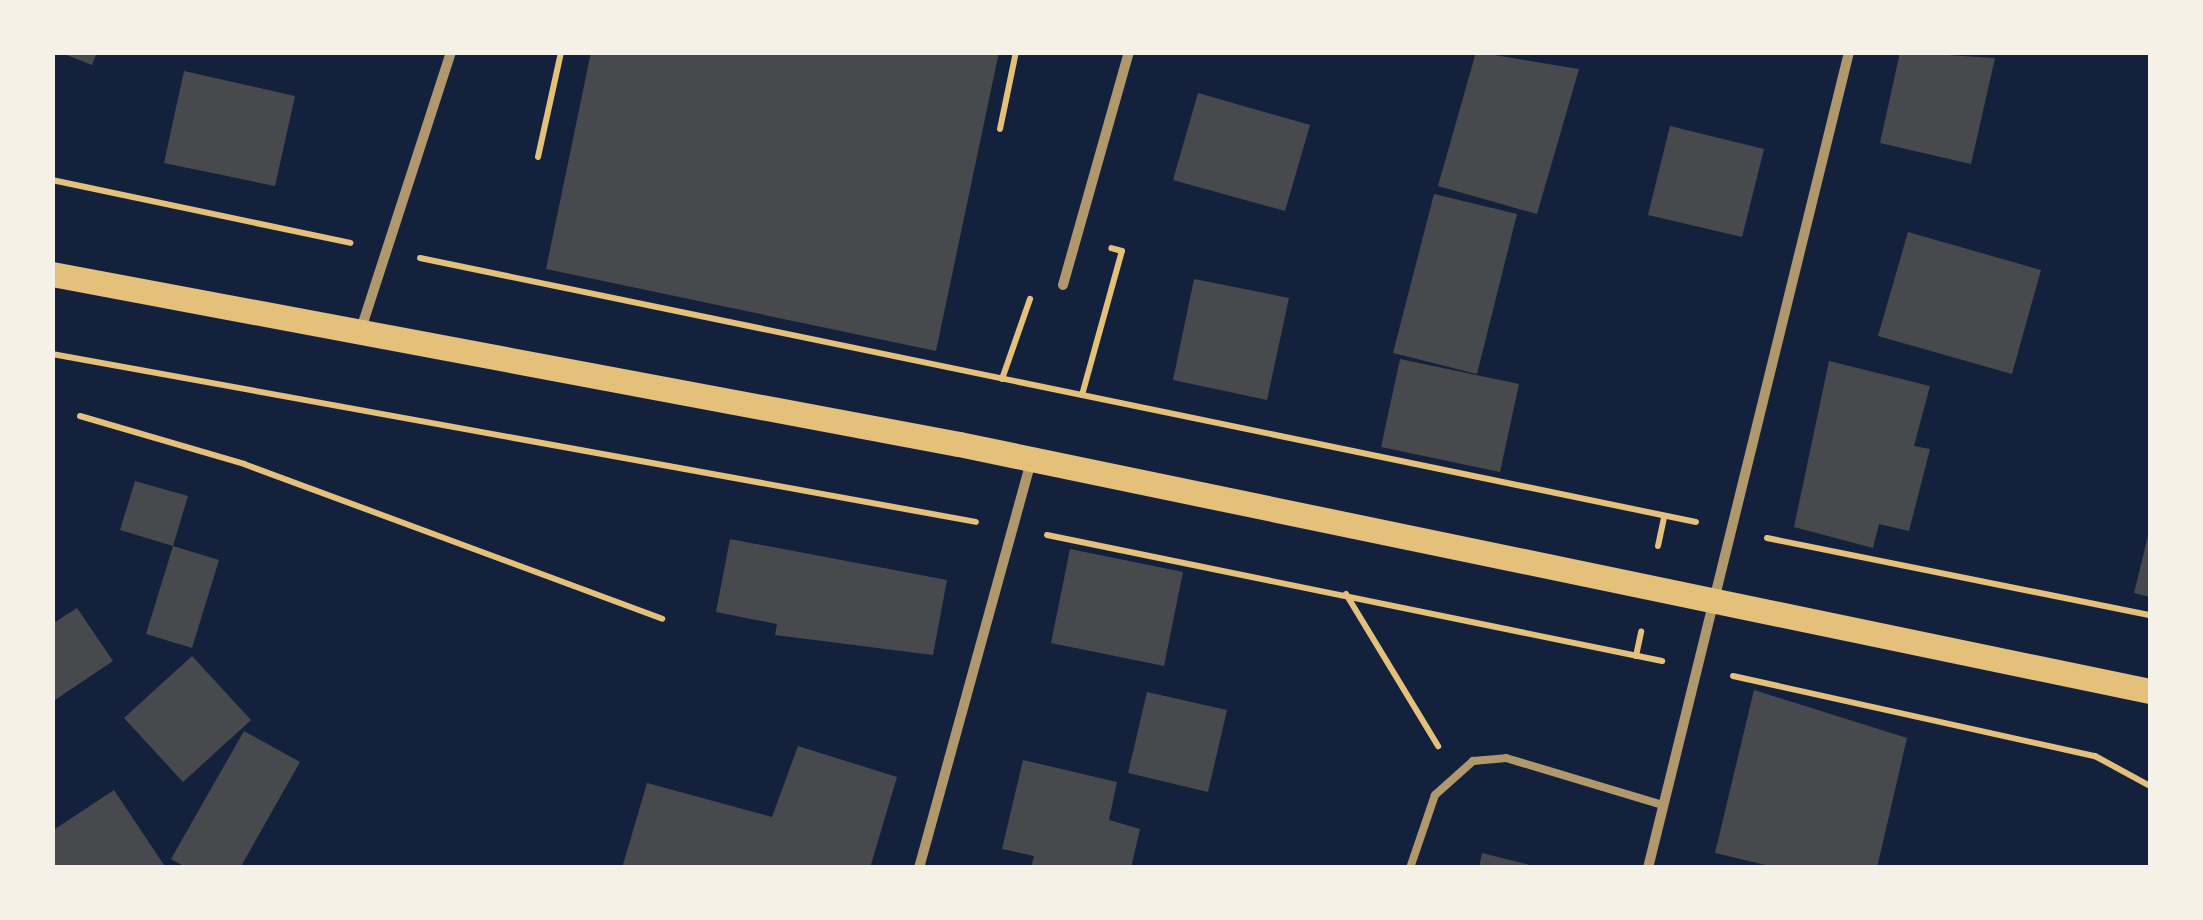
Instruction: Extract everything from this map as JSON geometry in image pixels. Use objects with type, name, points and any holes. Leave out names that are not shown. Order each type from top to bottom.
[{"type":"main road","points":[[52,274],[361,329],[1032,459],[2150,690]]},
{"type":"street","points":[[361,329],[451,52]]},
{"type":"street","points":[[1063,285],[1129,52]]},
{"type":"street","points":[[1648,868],[1848,52]]},
{"type":"street","points":[[919,868],[1032,459]]},
{"type":"lane","points":[[1410,868],[1435,795],[1473,761],[1506,758],[1663,805]]},
{"type":"path","points":[[538,158],[561,52]]},
{"type":"path","points":[[1000,130],[1016,52]]},
{"type":"path","points":[[52,180],[342,241]]},
{"type":"path","points":[[1076,238],[1122,251],[1082,394]]},
{"type":"path","points":[[437,261],[1690,521]]},
{"type":"path","points":[[1002,379],[1022,302],[1063,285]]},
{"type":"path","points":[[52,354],[1015,529],[1652,659]]},
{"type":"path","points":[[80,416],[244,464],[662,619]]},
{"type":"path","points":[[1773,540],[2150,615]]},
{"type":"path","points":[[1346,594],[1455,775]]},
{"type":"path","points":[[1740,677],[2095,756],[2150,786]]},
{"type":"building","points":[[59,52],[97,52],[92,65]]},
{"type":"building","points":[[591,52],[999,52],[936,351],[546,269]]},
{"type":"building","points":[[1476,52],[1579,69],[1537,214],[1438,186]]},
{"type":"building","points":[[1900,52],[1995,58],[1971,164],[1880,143]]},
{"type":"building","points":[[184,71],[295,96],[275,186],[164,163]]},
{"type":"building","points":[[1198,93],[1310,125],[1285,211],[1173,180]]},
{"type":"building","points":[[1670,126],[1764,149],[1742,237],[1648,215]]},
{"type":"building","points":[[1434,194],[1517,214],[1477,374],[1393,353]]},
{"type":"building","points":[[1908,232],[2041,270],[2012,374],[1878,336]]},
{"type":"building","points":[[1194,279],[1289,298],[1267,400],[1173,380]]},
{"type":"building","points":[[1400,359],[1519,384],[1500,472],[1381,447]]},
{"type":"building","points":[[1829,361],[1930,386],[1914,446],[1930,449],[1909,531],[1879,524],[1873,548],[1794,527]]},
{"type":"building","points":[[135,481],[188,496],[173,546],[120,530]]},
{"type":"building","points":[[2150,532],[2150,597],[2134,593]]},
{"type":"building","points":[[730,539],[947,580],[933,655],[775,635],[777,624],[716,612]]},
{"type":"building","points":[[173,546],[219,560],[192,648],[146,634]]},
{"type":"building","points":[[1070,549],[1183,572],[1164,666],[1051,643]]},
{"type":"building","points":[[77,608],[113,661],[52,702],[52,624]]},
{"type":"building","points":[[192,656],[251,720],[183,782],[124,718]]},
{"type":"building","points":[[1754,690],[1907,738],[1877,868],[1778,868],[1715,853]]},
{"type":"building","points":[[1147,692],[1227,710],[1208,792],[1128,773]]},
{"type":"building","points":[[244,731],[300,762],[240,868],[187,868],[171,859]]},
{"type":"building","points":[[798,746],[897,777],[870,868],[622,868],[647,783],[772,817]]},
{"type":"building","points":[[1023,760],[1117,782],[1109,820],[1140,829],[1131,868],[1031,868],[1034,856],[1002,849]]},
{"type":"building","points":[[114,790],[166,868],[52,868],[52,831]]},
{"type":"building","points":[[1482,853],[1534,866],[1534,868],[1479,868]]}]
